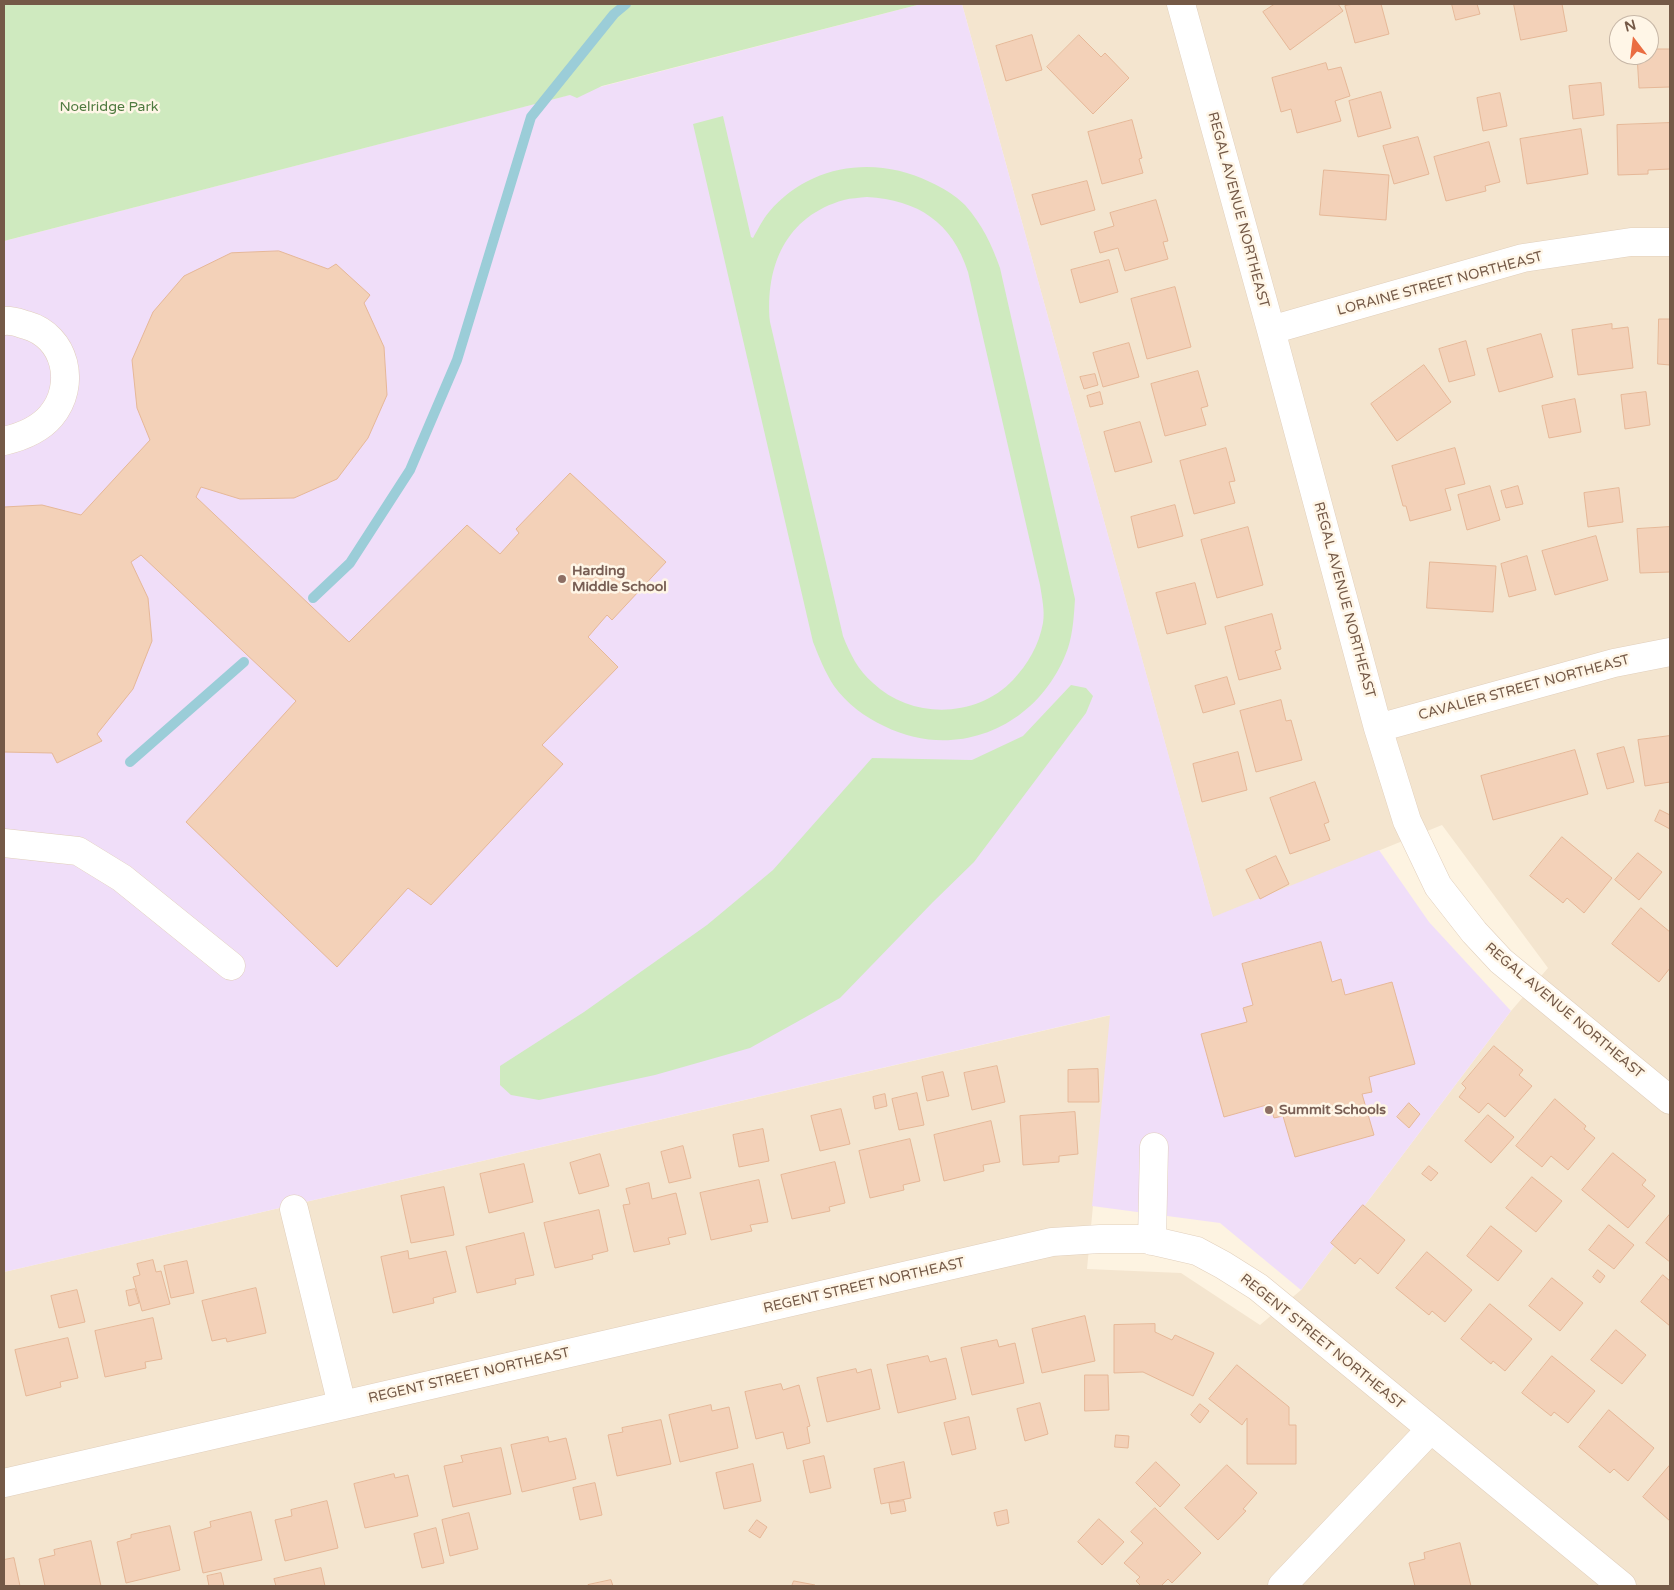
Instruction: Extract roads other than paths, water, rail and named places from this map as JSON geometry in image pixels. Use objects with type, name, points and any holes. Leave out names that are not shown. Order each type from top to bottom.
[{"type":"street","name":"REGAL AVENUE NORTHEAST","points":[[1181,4],[1378,728],[1407,821],[1438,886],[1474,932],[1501,961],[1670,1100]]},
{"type":"street","name":"LORAINE STREET NORTHEAST","points":[[1271,330],[1524,258],[1630,242],[1670,242]]},
{"type":"street","points":[[4,321],[10,320],[36,328],[55,344],[66,370],[63,394],[51,416],[33,430],[4,441]]},
{"type":"street","name":"CAVALIER STREET NORTHEAST","points":[[1378,728],[1614,663],[1670,652]]},
{"type":"street","points":[[4,843],[78,851],[122,878],[231,966]]},
{"type":"street","points":[[1152,1241],[1154,1147]]},
{"type":"street","points":[[294,1209],[342,1405]]},
{"type":"street","name":"REGENT STREET NORTHEAST","points":[[4,1483],[1052,1242],[1145,1239],[1197,1251],[1223,1264],[1258,1287],[1622,1586]]},
{"type":"street","points":[[1282,1586],[1430,1430]]},
{"type":"waterway","points":[[313,598],[350,563],[410,470],[457,360],[531,117],[614,14],[626,4]]},
{"type":"waterway","points":[[130,762],[244,662]]},
{"type":"place","name":"Harding Middle School","points":[[562,579]]},
{"type":"place","name":"Summit Schools","points":[[1269,1110]]},
{"type":"park label","name":"Noelridge Park","points":[[109,107]]}]
